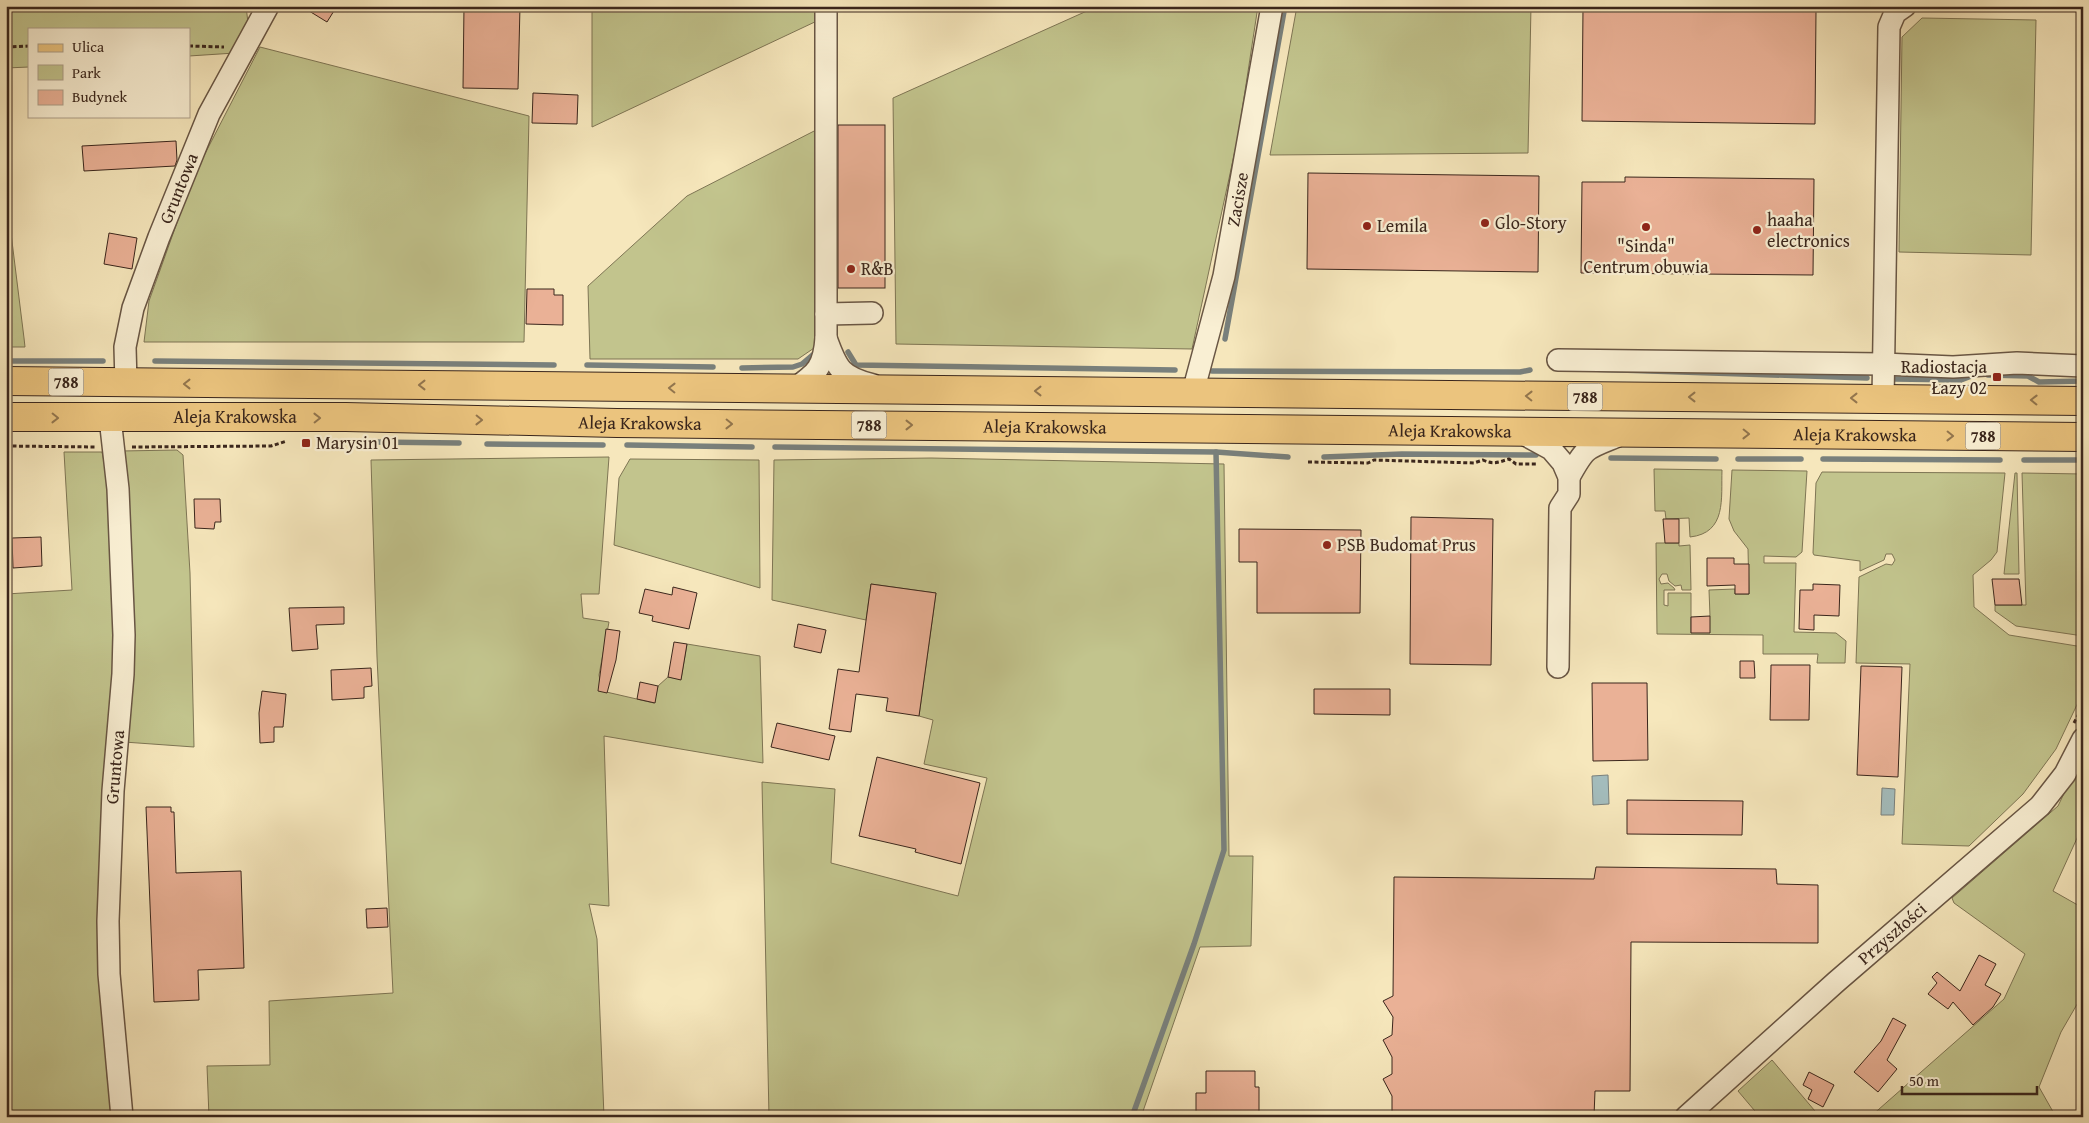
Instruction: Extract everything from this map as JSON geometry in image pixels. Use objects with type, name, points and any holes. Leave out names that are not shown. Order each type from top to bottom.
[{"type":"main road","name":"Aleja Krakowska","points":[[6,382],[2083,401]]},
{"type":"main road","name":"Aleja Krakowska","points":[[6,417],[346,417],[646,423],[2083,437]]},
{"type":"street","name":"Gruntowa","points":[[126,383],[125,347],[133,308],[210,114],[268,6]]},
{"type":"street","points":[[794,389],[814,375],[821,366],[826,338],[826,6]]},
{"type":"street","name":"Zacisze","points":[[1193,392],[1224,276],[1272,6]]},
{"type":"street","points":[[1883,399],[1889,27],[1895,13],[1905,6]]},
{"type":"street","points":[[826,314],[872,313]]},
{"type":"street","points":[[826,338],[841,372],[853,380],[896,390]]},
{"type":"street","points":[[1558,360],[1883,364],[1953,367],[2017,364],[2083,366]]},
{"type":"street","name":"Gruntowa","points":[[110,418],[118,489],[124,635],[123,674],[112,791],[108,921],[109,974],[122,1117]]},
{"type":"street","points":[[1517,431],[1557,454],[1569,477]]},
{"type":"street","points":[[1558,667],[1560,508],[1569,494],[1569,477],[1582,452],[1598,442],[1627,432]]},
{"type":"street","name":"Przyszłości","points":[[1686,1117],[1836,982],[2040,806],[2065,774],[2083,739]]},
{"type":"path","points":[[6,47],[28,46]]},
{"type":"path","points":[[190,46],[245,47]]},
{"type":"path","points":[[6,446],[112,445],[148,448],[271,446],[295,440]]},
{"type":"path","points":[[1308,462],[1368,463],[1374,460],[1466,463],[1483,460],[1488,463],[1501,463],[1509,460],[1516,464],[1544,464]]},
{"type":"green space","points":[[6,6],[246,6],[248,23],[235,53],[190,56],[190,28],[28,28],[28,67],[6,68]]},
{"type":"green space","points":[[592,6],[819,6],[819,20],[592,127]]},
{"type":"green space","points":[[1098,6],[1258,6],[1238,137],[1192,349],[896,344],[893,98]]},
{"type":"green space","points":[[1297,6],[1531,6],[1528,153],[1270,155]]},
{"type":"green space","points":[[1922,18],[2036,20],[2031,255],[1899,252],[1902,37]]},
{"type":"green space","points":[[260,47],[529,116],[524,342],[144,342],[149,301],[194,175]]},
{"type":"green space","points":[[820,128],[820,344],[798,359],[590,359],[588,286],[687,196]]},
{"type":"green space","points":[[6,193],[24,338],[25,347],[6,347]]},
{"type":"green space","points":[[177,450],[183,455],[190,573],[194,747],[124,742],[121,451]]},
{"type":"green space","points":[[64,452],[102,452],[112,498],[116,587],[106,997],[107,1076],[114,1117],[6,1117],[6,594],[72,590]]},
{"type":"green space","points":[[609,457],[599,594],[581,594],[583,618],[609,622],[599,675],[602,691],[654,703],[658,686],[668,677],[681,679],[687,644],[760,656],[763,763],[604,736],[609,906],[589,904],[597,939],[604,1117],[209,1117],[207,1066],[270,1065],[269,1001],[393,993],[377,657],[371,460]]},
{"type":"green space","points":[[931,458],[1224,464],[1229,856],[1253,856],[1251,946],[1200,947],[1141,1117],[769,1117],[762,782],[835,789],[831,863],[958,896],[987,778],[924,764],[933,720],[919,716],[936,593],[871,584],[866,620],[772,600],[774,460]]},
{"type":"green space","points":[[630,459],[759,460],[760,588],[614,545],[619,478]]},
{"type":"green space","points":[[1654,469],[1722,470],[1720,512],[1710,529],[1702,534],[1690,537],[1689,518],[1666,519],[1665,511],[1655,511]]},
{"type":"green space","points":[[1732,470],[1807,471],[1802,552],[1796,557],[1764,556],[1764,563],[1796,563],[1794,632],[1836,633],[1846,641],[1845,663],[1817,663],[1818,654],[1763,654],[1763,635],[1657,634],[1656,543],[1679,543],[1679,546],[1690,545],[1691,590],[1682,590],[1681,585],[1675,586],[1669,581],[1667,574],[1662,574],[1659,579],[1661,584],[1668,583],[1675,590],[1664,590],[1664,605],[1668,606],[1668,593],[1691,593],[1691,633],[1710,616],[1709,590],[1735,589],[1735,594],[1749,594],[1748,549],[1734,531],[1729,519]]},
{"type":"green space","points":[[1822,472],[2005,473],[1997,552],[1991,560],[1973,575],[1974,607],[2009,635],[2083,647],[2083,692],[2056,749],[2023,794],[1969,846],[1902,844],[1910,664],[1856,663],[1859,577],[1886,564],[1892,565],[1895,560],[1892,554],[1886,554],[1884,560],[1860,571],[1860,561],[1814,555],[1816,483]]},
{"type":"green space","points":[[2015,473],[2017,473],[2019,574],[2004,574]]},
{"type":"green space","points":[[2022,473],[2083,474],[2083,636],[2016,626],[1995,611],[1995,605],[2026,605]]},
{"type":"green space","points":[[2083,754],[2083,825],[2053,891],[2083,908],[2083,994],[2061,1032],[2039,1087],[2056,1117],[1870,1117],[2004,999],[2025,954],[1954,903],[1952,898],[2058,806]]},
{"type":"green space","points":[[1772,1060],[1820,1117],[1760,1117],[1738,1091]]},
{"type":"water","points":[[1608,775],[1609,804],[1593,805],[1592,776]]},
{"type":"water","points":[[1882,788],[1895,789],[1894,815],[1881,815]]},
{"type":"building","points":[[301,6],[337,6],[327,22]]},
{"type":"building","points":[[464,6],[520,6],[518,89],[463,88]]},
{"type":"building","points":[[1583,8],[1816,11],[1815,124],[1582,121]]},
{"type":"building","points":[[533,93],[578,95],[577,124],[532,123]]},
{"type":"building","points":[[838,125],[885,125],[885,288],[838,288]]},
{"type":"building","points":[[176,141],[177,160],[175,166],[84,171],[82,146]]},
{"type":"building","points":[[1308,173],[1539,176],[1538,272],[1307,269]]},
{"type":"building","points":[[1625,177],[1814,179],[1813,275],[1581,273],[1582,182],[1625,182]]},
{"type":"building","points":[[109,233],[137,238],[132,269],[104,264]]},
{"type":"building","points":[[527,289],[554,289],[554,295],[563,295],[563,325],[526,324]]},
{"type":"building","points":[[194,499],[220,499],[221,522],[215,522],[214,529],[195,528]]},
{"type":"building","points":[[1411,517],[1493,519],[1491,665],[1410,664]]},
{"type":"building","points":[[1663,519],[1679,519],[1679,543],[1665,543]]},
{"type":"building","points":[[1239,529],[1361,530],[1360,613],[1257,613],[1257,562],[1239,562]]},
{"type":"building","points":[[41,537],[42,566],[13,568],[12,538]]},
{"type":"building","points":[[1707,558],[1734,558],[1734,564],[1749,564],[1749,594],[1735,594],[1735,585],[1707,586]]},
{"type":"building","points":[[1992,579],[2019,579],[2022,605],[1995,605]]},
{"type":"building","points":[[871,584],[936,593],[919,716],[886,711],[888,698],[856,694],[851,732],[829,729],[838,669],[859,672]]},
{"type":"building","points":[[1813,584],[1840,585],[1839,616],[1814,615],[1814,630],[1799,629],[1800,590],[1813,590]]},
{"type":"building","points":[[673,587],[697,593],[689,629],[652,621],[653,616],[639,613],[645,589],[672,595]]},
{"type":"building","points":[[344,607],[344,624],[316,625],[318,649],[292,651],[289,608]]},
{"type":"building","points":[[1710,616],[1710,633],[1691,633],[1691,617]]},
{"type":"building","points":[[798,624],[826,630],[821,653],[794,647]]},
{"type":"building","points":[[606,629],[620,631],[616,660],[607,693],[598,691]]},
{"type":"building","points":[[674,642],[687,644],[681,680],[668,677]]},
{"type":"building","points":[[1740,661],[1754,661],[1755,678],[1740,678]]},
{"type":"building","points":[[1771,665],[1810,665],[1809,720],[1770,720]]},
{"type":"building","points":[[1861,666],[1902,667],[1898,777],[1857,775]]},
{"type":"building","points":[[371,668],[372,686],[364,687],[364,698],[332,700],[331,670]]},
{"type":"building","points":[[640,682],[658,686],[655,703],[637,699]]},
{"type":"building","points":[[1592,683],[1647,683],[1648,760],[1593,761]]},
{"type":"building","points":[[1314,689],[1390,689],[1390,715],[1314,714]]},
{"type":"building","points":[[262,691],[286,694],[283,727],[274,727],[274,742],[260,743],[259,713]]},
{"type":"building","points":[[777,723],[835,736],[829,760],[771,747]]},
{"type":"building","points":[[877,757],[980,783],[961,864],[915,852],[916,849],[859,836]]},
{"type":"building","points":[[1627,800],[1743,801],[1742,835],[1627,834]]},
{"type":"building","points":[[146,807],[171,807],[171,812],[174,812],[176,873],[241,871],[244,968],[198,970],[199,1000],[154,1002]]},
{"type":"building","points":[[1596,867],[1776,869],[1777,884],[1818,885],[1818,943],[1631,942],[1630,1091],[1595,1091],[1594,1116],[1392,1114],[1392,1096],[1383,1079],[1392,1074],[1392,1057],[1383,1040],[1392,1035],[1393,1017],[1383,1001],[1393,996],[1394,877],[1594,879]]},
{"type":"building","points":[[387,908],[388,927],[367,928],[366,909]]},
{"type":"building","points":[[1979,955],[1996,964],[1985,985],[2001,994],[1993,1007],[1973,1025],[1953,1002],[1948,1009],[1928,994],[1937,983],[1932,977],[1937,972],[1960,991]]},
{"type":"building","points":[[1893,1018],[1906,1025],[1887,1060],[1897,1069],[1878,1092],[1854,1072],[1881,1041]]},
{"type":"building","points":[[1206,1071],[1255,1071],[1255,1087],[1259,1087],[1259,1117],[1196,1117],[1196,1093],[1206,1093]]},
{"type":"building","points":[[1809,1072],[1834,1085],[1823,1107],[1808,1099],[1812,1090],[1803,1085]]},
{"type":"waterway","points":[[1225,339],[1285,6]]},
{"type":"waterway","points":[[848,352],[856,365],[1175,370]]},
{"type":"waterway","points":[[742,368],[793,367],[802,364],[815,353]]},
{"type":"waterway","points":[[6,361],[103,361]]},
{"type":"waterway","points":[[155,361],[554,365]]},
{"type":"waterway","points":[[587,365],[713,367]]},
{"type":"waterway","points":[[1589,369],[1867,378]]},
{"type":"waterway","points":[[1212,371],[1520,372],[1530,370]]},
{"type":"waterway","points":[[1895,379],[1961,380],[1974,375]]},
{"type":"waterway","points":[[1988,375],[2028,376],[2039,382],[2083,381]]},
{"type":"waterway","points":[[373,442],[459,443]]},
{"type":"waterway","points":[[487,444],[603,445]]},
{"type":"waterway","points":[[627,445],[752,447]]},
{"type":"waterway","points":[[775,447],[1216,452],[1288,457]]},
{"type":"waterway","points":[[1132,1117],[1194,944],[1224,850],[1216,452]]},
{"type":"waterway","points":[[1324,457],[1402,454],[1536,455]]},
{"type":"waterway","points":[[1611,458],[1716,459]]},
{"type":"waterway","points":[[1738,459],[1801,459]]},
{"type":"waterway","points":[[1823,459],[2000,460]]},
{"type":"waterway","points":[[2024,460],[2083,460]]},
{"type":"place","name":"Glo-Story","points":[[1485,223]]},
{"type":"place","name":"Lemila","points":[[1367,226]]},
{"type":"place","name":"\"Sinda\" Centrum obuwia","points":[[1646,227]]},
{"type":"place","name":"haaha electronics","points":[[1757,230]]},
{"type":"place","name":"R&B","points":[[851,269]]},
{"type":"place","name":"Radiostacja Łazy 02","points":[[1997,377]]},
{"type":"place","name":"Marysin 01","points":[[306,443]]},
{"type":"place","name":"PSB Budomat Prus","points":[[1327,545]]}]
